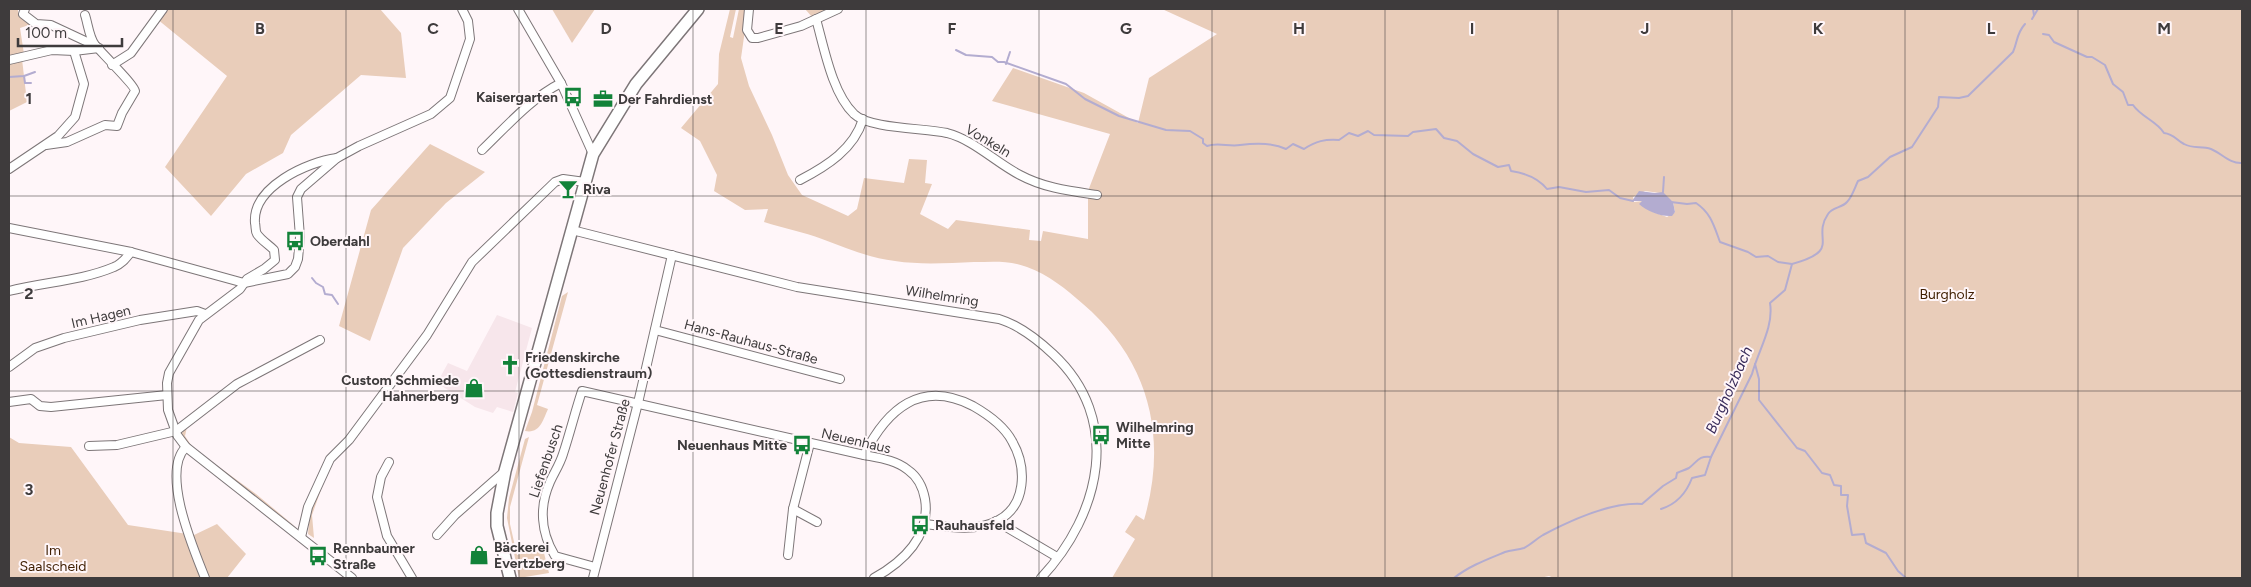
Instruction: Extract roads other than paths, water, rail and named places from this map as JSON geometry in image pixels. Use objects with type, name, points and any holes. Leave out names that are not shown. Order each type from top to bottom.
[{"type":"main road","points":[[510,578],[497,526],[497,513],[505,471],[593,154],[636,84],[698,9]]},
{"type":"street","points":[[25,9],[23,14],[33,23],[51,25],[98,47]]},
{"type":"street","points":[[112,65],[131,53],[163,9]]},
{"type":"street","points":[[9,228],[131,252],[244,283],[280,276],[295,267],[300,237],[298,193],[306,183],[337,158],[359,146],[431,114],[450,98],[470,39],[468,21],[462,9]]},
{"type":"street","points":[[518,9],[561,83],[593,154]]},
{"type":"street","points":[[749,9],[747,30],[754,38],[777,34],[838,9]]},
{"type":"street","points":[[46,144],[67,142],[105,126],[117,126],[136,88],[112,65],[98,47],[85,15]]},
{"type":"street","points":[[800,180],[837,158],[856,136],[863,119],[853,113],[843,98],[831,72],[816,19]]},
{"type":"street","points":[[9,60],[52,50],[74,51],[98,47]]},
{"type":"street","points":[[9,169],[64,132],[75,117],[84,84],[74,51]]},
{"type":"street","points":[[482,150],[537,99],[561,83]]},
{"type":"street","name":"Vonkeln","points":[[863,119],[954,136],[966,141],[1016,173],[1040,184],[1097,195]]},
{"type":"street","points":[[337,158],[321,161],[300,170],[271,188],[255,216],[258,235],[274,250],[276,260],[264,270],[247,279],[240,289],[199,320],[169,372],[167,395],[168,410],[176,431],[186,447],[352,578]]},
{"type":"street","points":[[302,537],[308,507],[326,465],[349,440],[427,335],[472,262],[555,182],[563,179],[585,182]]},
{"type":"street","name":"Wilhelmring","points":[[572,230],[797,287],[999,318],[1016,326],[1043,345],[1062,362],[1080,386],[1092,414],[1097,437],[1097,464],[1092,491],[1076,527],[1041,578]]},
{"type":"street","points":[[9,291],[81,277],[116,267],[131,252]]},
{"type":"street","name":"Neuenhofer Straße","points":[[593,578],[638,403],[672,255]]},
{"type":"street","name":"Im Hagen","points":[[9,367],[36,348],[92,330],[197,311],[205,314]]},
{"type":"street","name":"Hans-Rauhaus-Straße","points":[[655,330],[840,379]]},
{"type":"street","points":[[89,446],[117,445],[176,431],[237,384],[320,340]]},
{"type":"street","name":"Neuenhaus","points":[[582,391],[864,455],[904,466],[914,475],[923,490],[926,503],[925,524],[916,542],[906,553],[874,578]]},
{"type":"street","name":"Liefenbusch","points":[[582,391],[562,456],[549,485],[544,503],[542,525],[546,541],[555,556],[595,566]]},
{"type":"street","points":[[9,402],[31,399],[40,406],[52,407],[167,395]]},
{"type":"street","points":[[864,455],[883,424],[908,402],[931,395],[946,395],[958,398],[983,411],[1012,439],[1022,473],[1020,492],[1009,512],[996,521],[966,528],[925,524]]},
{"type":"street","name":"Neuenhaus","points":[[788,555],[793,509],[810,443]]},
{"type":"street","points":[[186,447],[182,451],[179,460],[179,498],[187,533],[205,578]]},
{"type":"street","points":[[389,462],[381,476],[377,497],[387,536],[412,578]]},
{"type":"street","points":[[437,536],[456,515],[505,471]]},
{"type":"street","points":[[793,509],[816,522]]},
{"type":"street","points":[[996,521],[1057,557]]},
{"type":"waterway","name":"Burgholzbach","points":[[2033,9],[2034,15]]},
{"type":"waterway","name":"Burgholzbach","points":[[2032,19],[2038,9]]},
{"type":"waterway","name":"Burgholzbach","points":[[1454,578],[1485,560],[1505,552],[1524,548],[1543,535],[1578,518],[1617,506],[1642,504],[1663,486],[1676,478],[1677,473],[1689,468],[1701,458],[1711,457],[1752,374],[1768,330],[1771,312],[1770,303],[1785,290],[1792,264],[1817,254],[1821,249],[1823,243],[1822,230],[1828,214],[1847,202],[1858,181],[1868,177],[1890,157],[1912,147],[1938,107],[1939,97],[1959,98],[1968,96],[2013,52],[2019,34],[2025,24]]},
{"type":"waterway","points":[[2043,34],[2049,35],[2054,42],[2087,57],[2092,57],[2105,65],[2113,84],[2123,92],[2128,105],[2133,105],[2164,133],[2187,146],[2211,149],[2230,160],[2242,163]]},
{"type":"waterway","points":[[956,50],[966,55],[992,57],[998,62],[1004,62],[1066,84],[1085,99],[1119,116],[1166,130],[1190,131],[1203,139],[1203,143],[1207,146],[1215,144],[1263,144],[1275,145],[1286,149],[1293,144],[1304,149],[1321,141],[1339,140],[1349,133],[1358,136],[1368,131],[1374,135],[1408,136],[1413,132],[1436,129],[1444,138],[1457,141],[1473,154],[1498,167],[1509,165],[1511,171],[1531,177],[1547,189],[1559,187],[1586,192],[1609,190],[1620,198],[1633,201]]},
{"type":"waterway","points":[[1006,64],[1010,52]]},
{"type":"waterway","points":[[9,77],[24,76],[35,72]]},
{"type":"waterway","points":[[24,76],[25,83],[31,83]]},
{"type":"waterway","points":[[1663,192],[1664,177]]},
{"type":"waterway","points":[[1671,202],[1696,203],[1701,207],[1711,220],[1720,242],[1748,252],[1756,257],[1768,256],[1778,262],[1792,264]]},
{"type":"waterway","points":[[312,278],[323,287],[325,294],[332,295],[338,304]]},
{"type":"waterway","points":[[1755,364],[1759,379],[1759,400],[1797,448],[1805,451],[1822,473],[1830,475],[1834,485],[1841,486],[1841,495],[1848,495],[1847,506],[1852,535],[1864,534],[1866,543],[1886,553],[1898,571],[1906,578]]},
{"type":"waterway","points":[[1661,509],[1680,498],[1692,478],[1705,475],[1711,457]]},
{"type":"place","name":"Kaisergarten","points":[[573,97]]},
{"type":"place","name":"Der Fahrdienst","points":[[603,99]]},
{"type":"place","name":"Riva","points":[[568,189]]},
{"type":"place","name":"Oberdahl","points":[[295,241]]},
{"type":"place","name":"Friedenskirche (Gottesdienstraum)","points":[[510,365]]},
{"type":"place","name":"Custom Schmiede Hahnerberg","points":[[474,388]]},
{"type":"place","name":"Wilhelmring Mitte","points":[[1101,435]]},
{"type":"place","name":"Neuenhaus Mitte","points":[[802,445]]},
{"type":"place","name":"Rauhausfeld","points":[[920,525]]},
{"type":"place","name":"Bäckerei Evertzberg","points":[[479,555]]},
{"type":"place","name":"Rennbaumer Straße","points":[[318,556]]},
{"type":"park label","name":"Burgholz","points":[[1947,294]]},
{"type":"park label","name":"Im Saalscheid","points":[[53,558]]}]
